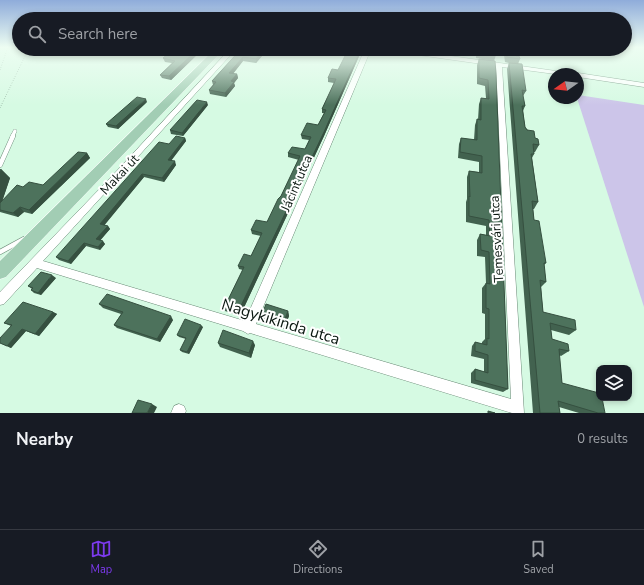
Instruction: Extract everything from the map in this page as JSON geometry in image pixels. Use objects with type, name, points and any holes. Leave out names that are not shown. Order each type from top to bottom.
[{"type":"main road","name":"Makai út","points":[[0,272],[203,66]]},
{"type":"street","name":"Makai út","points":[[1,298],[217,66]]},
{"type":"street","name":"Jácint utca","points":[[248,328],[361,66]]},
{"type":"street","name":"Temesvári utca","points":[[499,66],[518,410]]},
{"type":"street","points":[[515,66],[548,71]]},
{"type":"street","points":[[584,77],[644,85]]},
{"type":"street","name":"Nagykikinda utca","points":[[35,263],[518,410]]},
{"type":"lane","points":[[0,165],[15,132]]},
{"type":"lane","points":[[0,253],[51,222]]},
{"type":"path","points":[[0,108],[20,66]]},
{"type":"shaded area","points":[[584,96],[644,105],[644,307],[579,104],[584,104]]},
{"type":"building","points":[[169,66],[179,66],[169,76],[160,75]]},
{"type":"building","points":[[225,66],[235,66],[229,73],[237,74],[231,81],[234,82],[225,93],[209,90],[216,82],[212,81]]},
{"type":"building","points":[[340,66],[353,66],[324,132],[238,312],[224,308],[244,267],[238,266],[244,254],[251,256],[262,233],[251,230],[256,220],[267,222],[300,156],[288,153],[292,147],[305,149],[311,137],[301,135],[307,123],[318,125],[326,110],[322,109],[336,79],[328,78],[332,69],[338,70]]},
{"type":"building","points":[[479,66],[495,66],[508,389],[475,380],[475,369],[488,373],[488,355],[475,351],[475,342],[487,345],[487,338],[489,339],[489,309],[486,308],[486,283],[490,284],[489,252],[481,250],[480,234],[490,236],[489,220],[469,216],[469,171],[482,173],[482,156],[460,152],[461,138],[477,140],[477,119],[481,120],[481,98],[489,99],[488,80],[479,78]]},
{"type":"building","points":[[509,66],[522,66],[526,91],[522,90],[525,106],[522,106],[525,127],[527,130],[534,131],[535,138],[538,139],[539,145],[533,144],[534,154],[531,154],[538,202],[532,201],[534,220],[539,221],[546,263],[544,263],[546,282],[540,280],[543,312],[575,320],[576,330],[550,323],[552,339],[568,344],[569,351],[559,349],[562,383],[596,392],[596,401],[603,401],[605,413],[598,413],[558,401],[560,413],[540,413]]},
{"type":"building","points":[[137,97],[146,99],[116,126],[106,124]]},
{"type":"building","points":[[197,100],[207,102],[182,133],[170,130]]},
{"type":"building","points":[[176,136],[185,138],[168,160],[175,161],[162,178],[142,174],[100,224],[108,226],[96,239],[103,241],[98,247],[84,243],[68,261],[56,257],[159,142],[169,144]]},
{"type":"building","points":[[78,152],[87,153],[29,210],[20,207],[13,213],[0,210],[0,203],[17,185],[23,187],[29,182],[43,185]]},
{"type":"building","points":[[41,272],[52,275],[38,293],[31,290],[33,288],[28,286]]},
{"type":"building","points":[[107,294],[171,316],[157,339],[114,325],[123,312],[99,304]]},
{"type":"building","points":[[23,302],[53,312],[35,334],[22,329],[7,346],[0,343],[0,338],[12,325],[4,323]]},
{"type":"building","points":[[266,304],[288,311],[283,324],[261,317]]},
{"type":"building","points":[[185,319],[201,325],[187,352],[180,350],[186,338],[177,335]]},
{"type":"building","points":[[223,330],[253,341],[249,353],[218,343]]},
{"type":"building","points":[[138,400],[152,404],[147,413],[132,413]]}]
